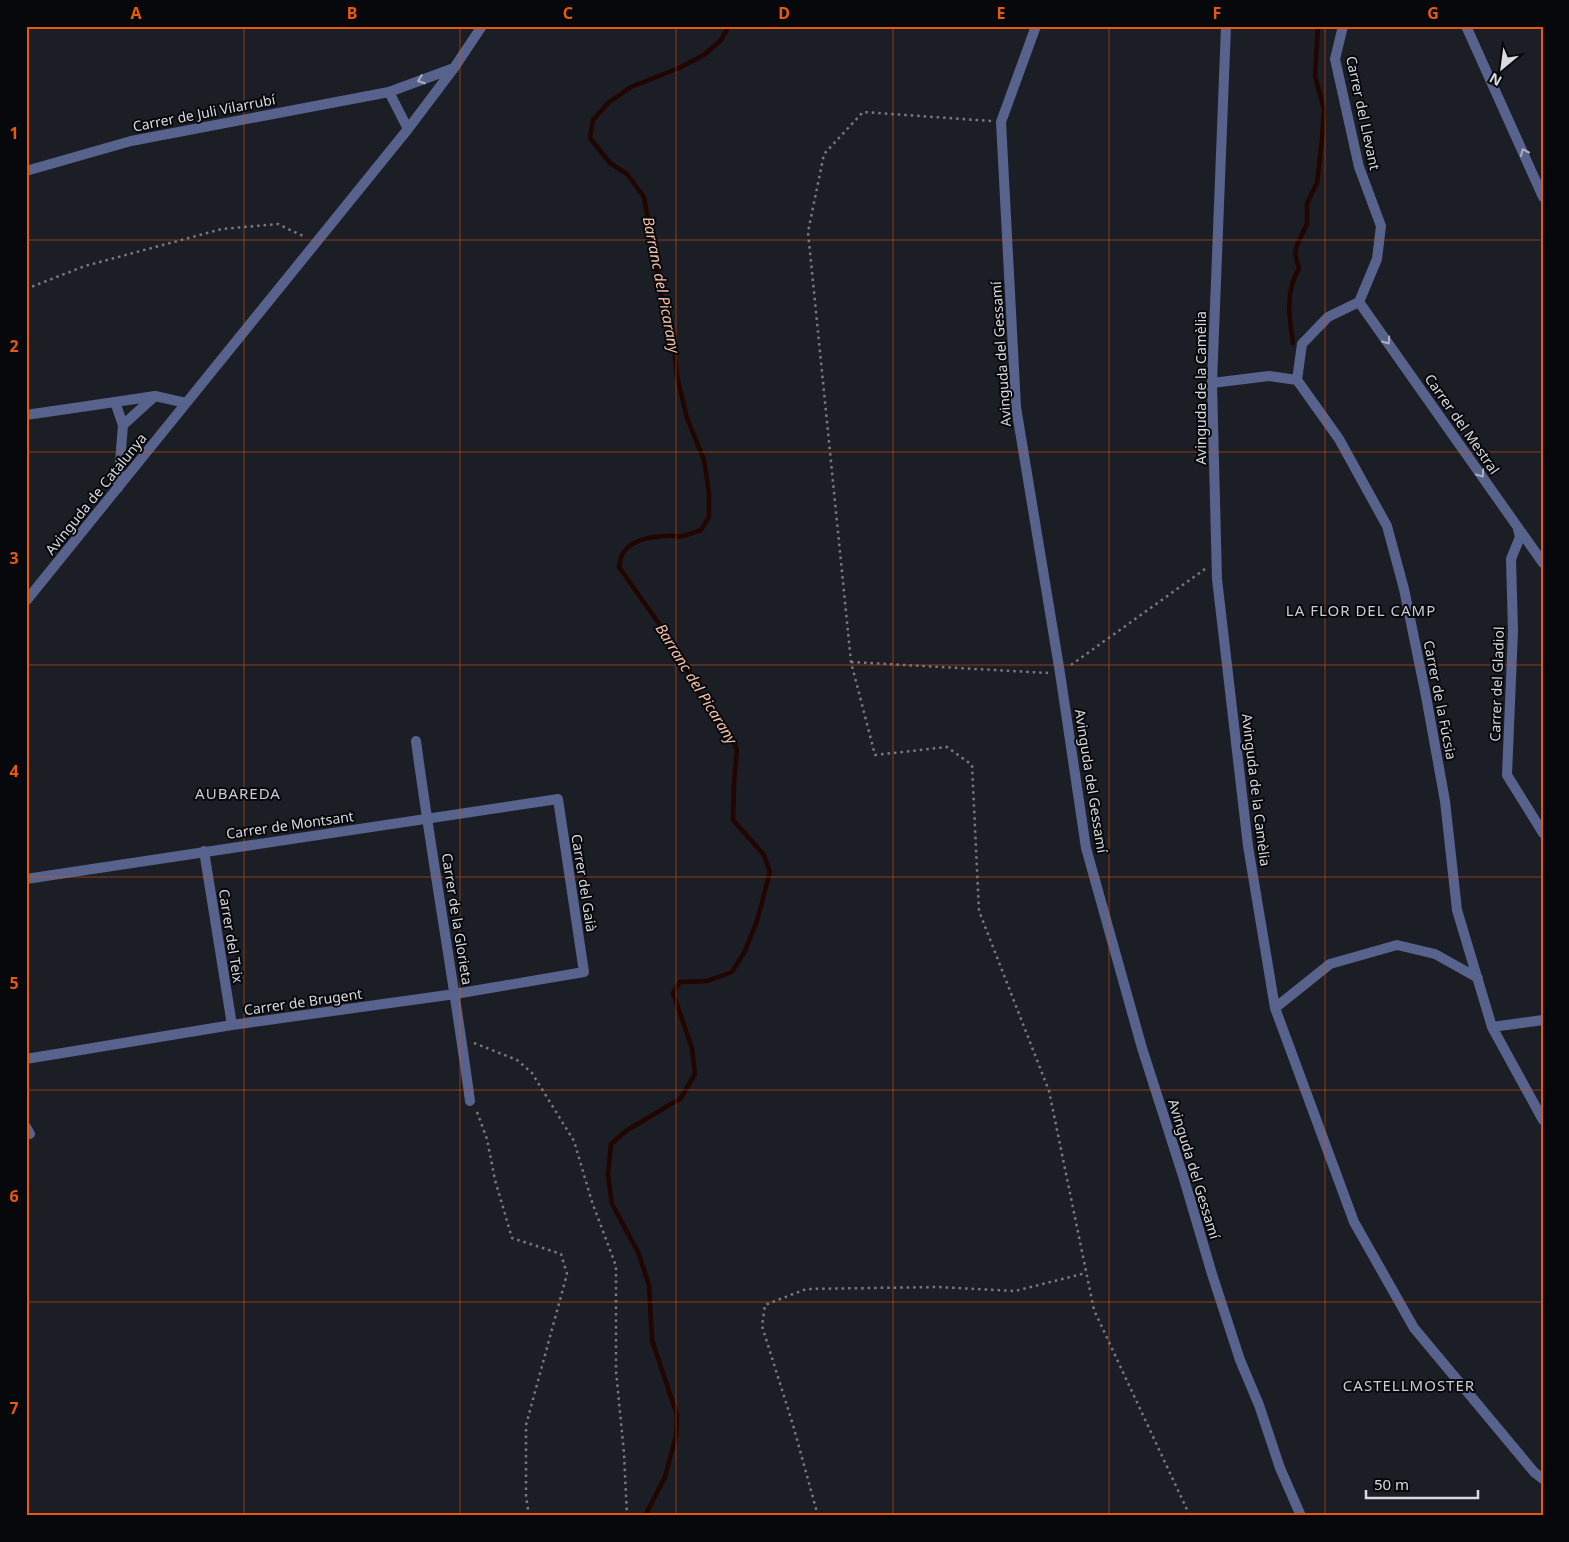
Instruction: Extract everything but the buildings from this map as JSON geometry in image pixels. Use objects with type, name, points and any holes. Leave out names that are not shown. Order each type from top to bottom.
[{"type":"street","name":"Avinguda de Catalunya","points":[[26,601],[408,129],[454,68],[482,26]]},
{"type":"street","name":"Avinguda del Gessamí","points":[[1036,26],[1001,122],[1016,407],[1060,674],[1086,848],[1142,1048],[1212,1274],[1240,1360],[1259,1406],[1280,1468],[1301,1516]]},
{"type":"street","name":"Avinguda de la Camèlia","points":[[1226,26],[1212,383],[1217,579],[1248,846],[1275,1008],[1354,1222],[1414,1328],[1534,1472],[1543,1479]]},
{"type":"street","name":"Carrer del Llevant","points":[[1343,26],[1335,58],[1359,167],[1381,226],[1377,259],[1359,302]]},
{"type":"street","points":[[1466,26],[1543,197]]},
{"type":"street","name":"Carrer de Juli Vilarrubí","points":[[26,171],[131,141],[388,92],[454,68]]},
{"type":"street","points":[[388,92],[408,129]]},
{"type":"street","points":[[1212,383],[1270,376],[1298,380],[1302,344],[1328,317],[1359,302]]},
{"type":"street","name":"Carrer del Mestral","points":[[1359,302],[1543,563]]},
{"type":"street","name":"Carrer de la Fúcsia","points":[[1298,380],[1339,439],[1387,526],[1404,589],[1426,696],[1445,802],[1457,910],[1492,1027],[1543,1120]]},
{"type":"street","points":[[26,416],[155,396],[186,403]]},
{"type":"street","points":[[123,425],[155,396]]},
{"type":"street","points":[[115,402],[123,425],[118,489]]},
{"type":"street","name":"Carrer del Gladiol","points":[[1518,528],[1520,537],[1511,559],[1513,631],[1507,775],[1543,833]]},
{"type":"street","name":"Carrer de la Glorieta","points":[[416,741],[426,819],[455,994],[469,1096]]},
{"type":"street","name":"Carrer de Montsant","points":[[26,878],[558,799]]},
{"type":"street","name":"Carrer del Gaià","points":[[558,799],[584,972]]},
{"type":"street","name":"Carrer del Teix","points":[[204,851],[232,1026]]},
{"type":"street","points":[[1275,1008],[1330,964],[1397,945],[1435,954],[1478,978]]},
{"type":"street","name":"Carrer de Brugent","points":[[26,1059],[232,1026],[455,994],[584,972]]},
{"type":"street","points":[[1492,1027],[1543,1020]]},
{"type":"path","points":[[1001,122],[863,112],[824,154],[808,232],[851,662],[875,754],[947,747],[972,765],[979,911],[1049,1092],[1094,1310],[1190,1516]]},
{"type":"path","points":[[26,289],[86,266],[222,229],[278,224],[316,242]]},
{"type":"path","points":[[461,1038],[517,1060],[532,1073],[574,1141],[592,1202],[616,1266],[616,1371],[624,1454],[627,1516]]},
{"type":"path","points":[[469,1096],[488,1139],[495,1180],[512,1238],[561,1254],[567,1274],[526,1426],[526,1496],[528,1516]]},
{"type":"path","points":[[818,1516],[762,1326],[765,1304],[806,1288],[938,1287],[1015,1291],[1086,1273]]},
{"type":"waterway","name":"Barranc del Picarany","points":[[645,1516],[665,1477],[676,1436],[677,1415],[652,1340],[649,1285],[638,1252],[612,1204],[608,1175],[611,1144],[626,1131],[681,1098],[695,1074],[692,1048],[673,993],[680,982],[707,981],[732,972],[745,951],[757,921],[770,872],[764,855],[733,820],[737,750],[726,727],[700,696],[681,655],[619,567],[624,552],[635,543],[650,538],[682,536],[701,530],[709,517],[709,493],[704,460],[687,418],[677,376],[673,338],[663,305],[644,197],[627,174],[610,163],[590,138],[593,120],[608,103],[631,87],[679,68],[704,55],[721,40],[729,26]]},
{"type":"waterway","points":[[1293,343],[1289,305],[1292,286],[1299,268],[1295,254],[1307,224],[1307,203],[1317,183],[1322,139],[1324,109],[1315,76],[1318,26]]},
{"type":"district","name":"LA FLOR DEL CAMP","points":[[1361,611]]},
{"type":"district","name":"AUBAREDA","points":[[238,794]]},
{"type":"district","name":"CASTELLMOSTER","points":[[1409,1386]]}]
